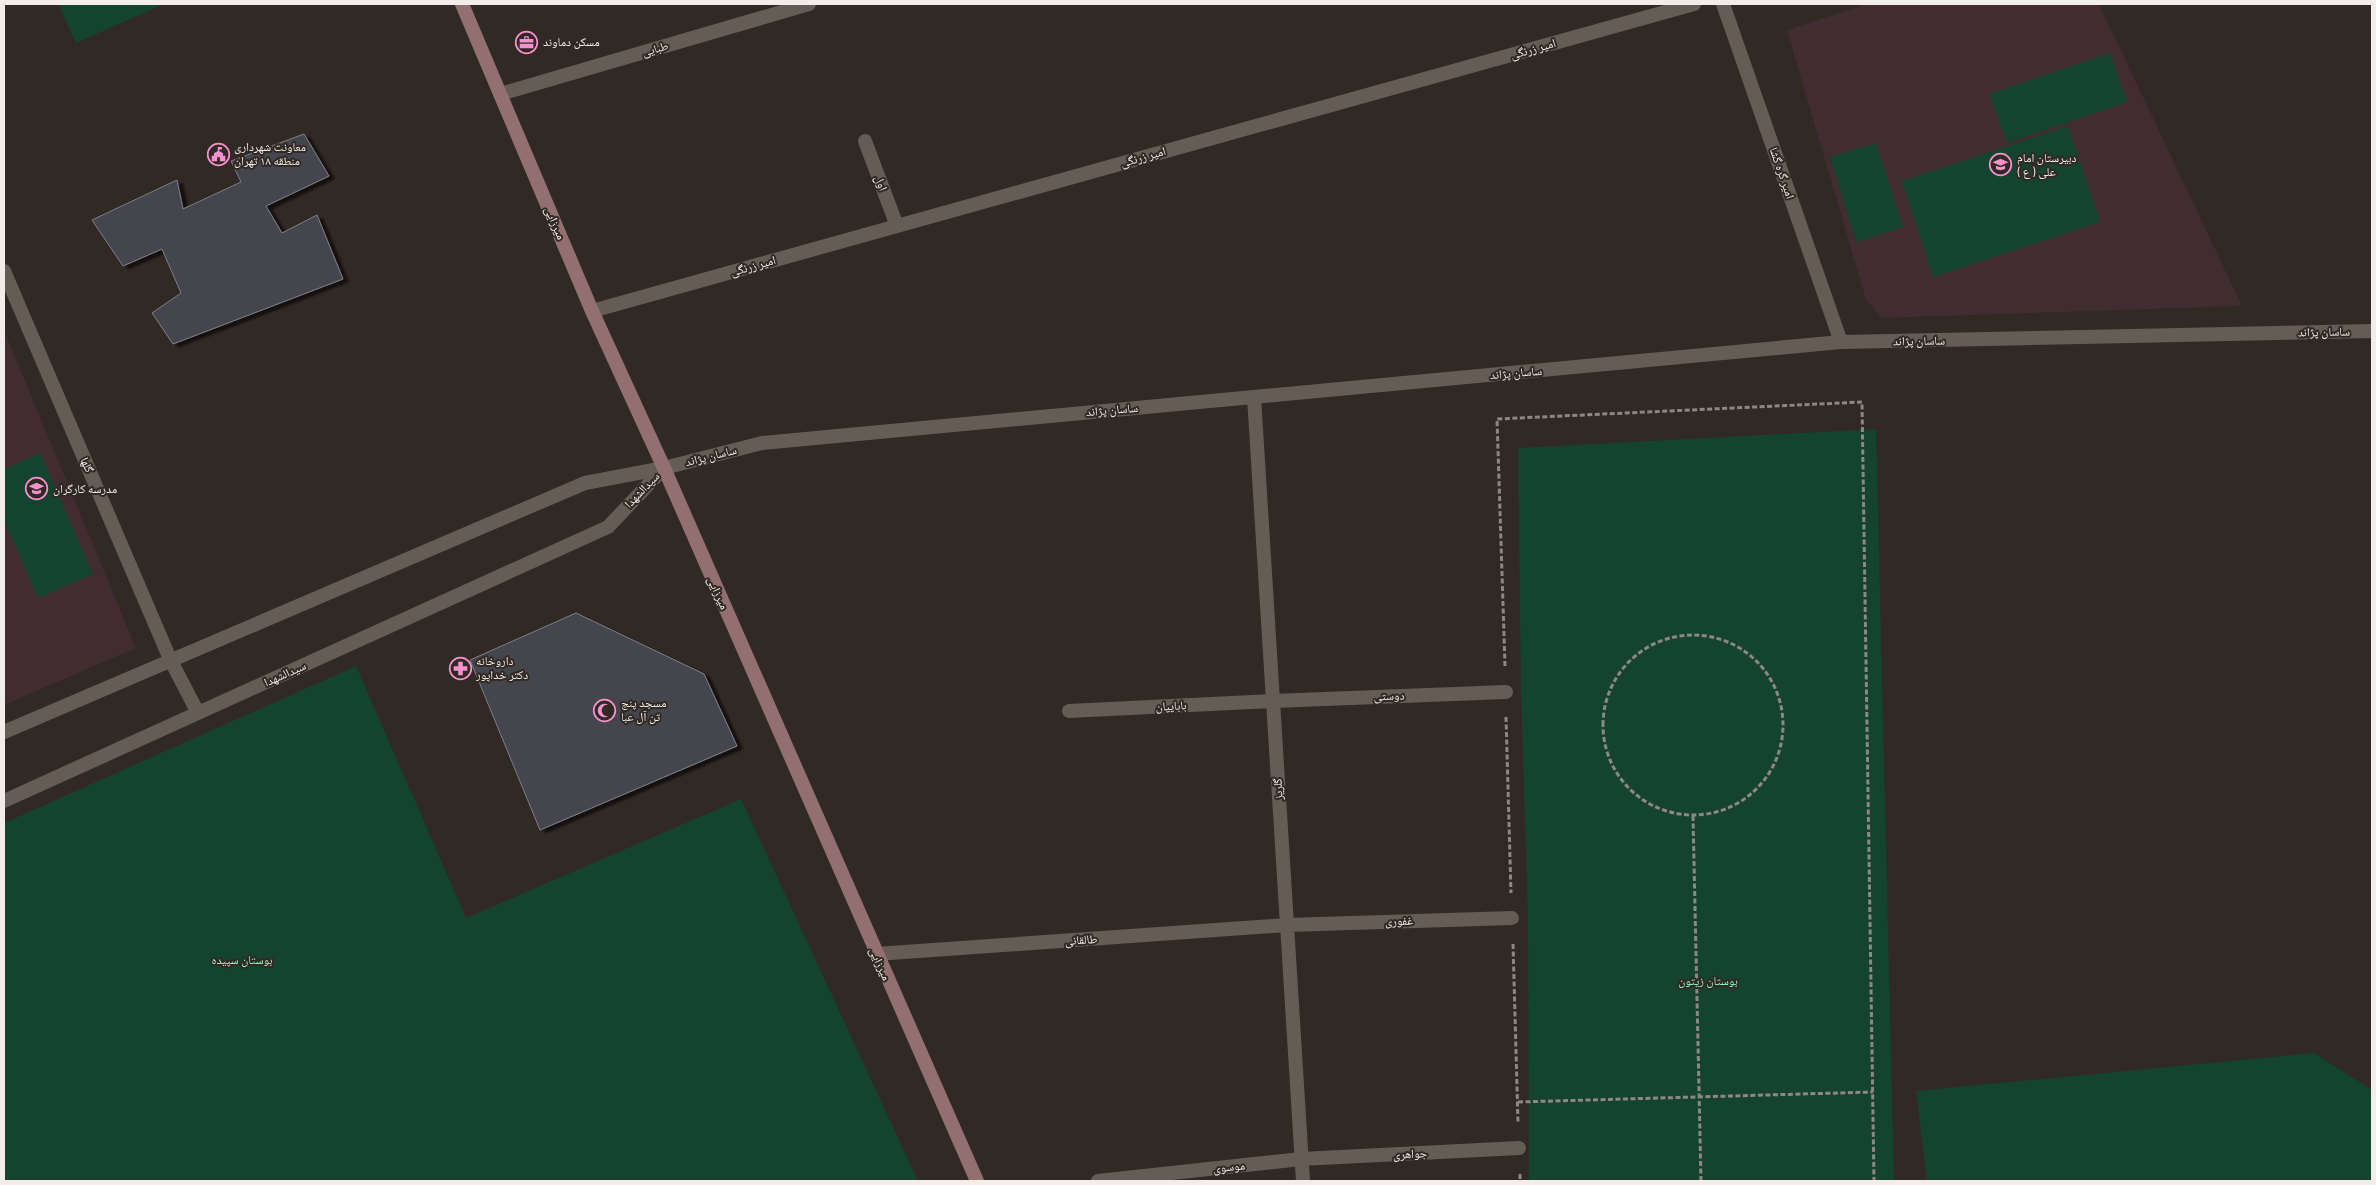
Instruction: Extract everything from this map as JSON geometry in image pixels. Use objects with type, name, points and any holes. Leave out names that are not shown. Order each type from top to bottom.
[{"type":"main road","name":"میرزایی","points":[[462,4],[592,311],[664,468],[977,1181]]},
{"type":"street","name":"طبایی","points":[[500,94],[810,4]]},
{"type":"street","name":"امیر زرنگی","points":[[592,311],[1694,4]]},
{"type":"street","name":"امیر گره گشا","points":[[1723,4],[1841,342]]},
{"type":"street","name":"اول","points":[[865,141],[897,226]]},
{"type":"street","name":"گلها","points":[[4,271],[170,659],[198,713]]},
{"type":"street","name":"ساسان پژاند","points":[[664,468],[762,443],[1841,342],[2372,331]]},
{"type":"street","name":"گلریز","points":[[1254,398],[1303,1181]]},
{"type":"street","name":"سیدالشهدا","points":[[4,732],[170,659],[585,483],[664,468]]},
{"type":"street","name":"سیدالشهدا","points":[[4,801],[608,527],[664,468]]},
{"type":"street","name":"دوستی","points":[[1273,700],[1506,692]]},
{"type":"street","name":"باباییان","points":[[1069,711],[1273,700]]},
{"type":"street","name":"غفوری","points":[[1287,925],[1512,918]]},
{"type":"street","name":"طالقانی","points":[[876,954],[1287,925]]},
{"type":"street","name":"جواهری","points":[[1301,1159],[1519,1148]]},
{"type":"street","name":"موسوی","points":[[1098,1181],[1301,1159]]},
{"type":"path","points":[[1520,1181],[1497,418],[1862,402],[1874,1181]]},
{"type":"path","points":[[1693,633],[1733,642],[1765,668],[1782,704],[1782,745],[1765,782],[1733,807],[1693,816],[1653,806],[1621,781],[1604,744],[1604,704],[1621,668],[1654,642],[1693,633]]},
{"type":"path","points":[[1693,816],[1701,1181]]},
{"type":"path","points":[[1518,1102],[1873,1092]]},
{"type":"shaded area","name":"دبیرستان امام علی ( ع )","points":[[1866,4],[2099,4],[2242,306],[1882,318],[1866,300],[1787,30]]},
{"type":"shaded area","name":"مدرسه کارگران","points":[[4,330],[136,648],[4,705]]},
{"type":"green space","points":[[58,4],[164,4],[76,43]]},
{"type":"green space","points":[[2110,53],[2127,102],[2007,143],[1989,94]]},
{"type":"green space","points":[[2068,126],[2100,222],[1933,277],[1902,181]]},
{"type":"green space","points":[[1876,143],[1903,227],[1856,242],[1830,157]]},
{"type":"green space","name":"بوستان زیتون","points":[[1876,429],[1894,1181],[1529,1181],[1528,917],[1521,693],[1518,448]]},
{"type":"green space","points":[[40,453],[93,574],[38,598],[4,520],[4,469]]},
{"type":"green space","name":"بوستان سپیده","points":[[356,666],[466,918],[741,799],[918,1181],[4,1181],[4,823]]},
{"type":"green space","points":[[2314,1053],[2372,1090],[2372,1181],[1927,1181],[1916,1091]]},
{"type":"building","points":[[304,134],[329,176],[266,206],[282,233],[317,215],[343,279],[173,344],[152,313],[181,293],[162,249],[123,266],[92,220],[177,180],[183,209],[241,182],[231,161]]},
{"type":"building","name":"مسجد پنج تن آل عبا","points":[[576,613],[704,674],[737,746],[540,830],[470,660]]},
{"type":"place","name":"مسکن دماوند","points":[[527,42]]},
{"type":"place","name":"معاونت شهرداری منطقه ۱۸ تهران","points":[[218,154]]},
{"type":"place","name":"دبیرستان امام علی ( ع )","points":[[2001,165]]},
{"type":"place","name":"مدرسه کارگران","points":[[37,489]]},
{"type":"place","name":"داروخانه دکتر خداپور","points":[[460,668]]},
{"type":"place","name":"مسجد پنج تن آل عبا","points":[[605,710]]}]
